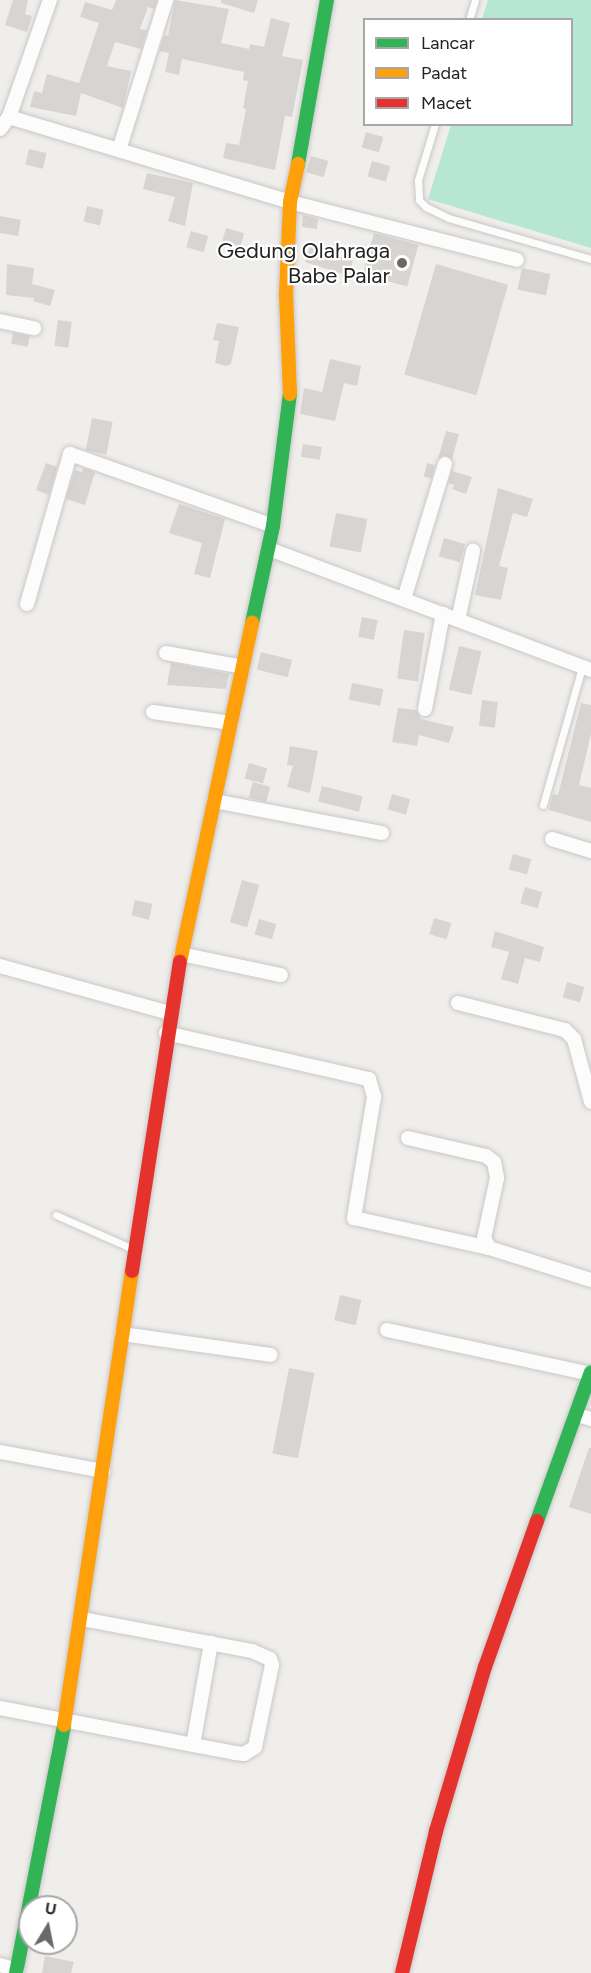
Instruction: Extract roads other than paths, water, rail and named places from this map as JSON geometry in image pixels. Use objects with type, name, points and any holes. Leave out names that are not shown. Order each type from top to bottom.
[{"type":"street","points":[[0,129],[9,117],[50,0]]},
{"type":"street","points":[[119,150],[166,0]]},
{"type":"street","points":[[0,1965],[17,1971],[66,1721],[169,1013],[273,526],[291,386],[286,294],[290,202],[322,41],[327,0]]},
{"type":"street","points":[[9,117],[290,202],[517,260]]},
{"type":"street","points":[[0,321],[34,328]]},
{"type":"street","points":[[27,604],[70,454],[273,526]]},
{"type":"street","points":[[404,599],[446,464]]},
{"type":"street","points":[[269,549],[586,669]]},
{"type":"street","points":[[458,620],[472,551]]},
{"type":"street","points":[[425,709],[444,614]]},
{"type":"street","points":[[166,653],[243,667]]},
{"type":"street","points":[[153,711],[231,723]]},
{"type":"street","points":[[214,801],[382,833]]},
{"type":"street","points":[[552,839],[591,851]]},
{"type":"street","points":[[181,954],[282,975]]},
{"type":"street","points":[[0,966],[169,1013]]},
{"type":"street","points":[[458,1003],[565,1030],[574,1040],[591,1102]]},
{"type":"street","points":[[166,1033],[369,1079],[374,1097],[354,1218],[489,1248],[591,1281]]},
{"type":"street","points":[[408,1138],[478,1154],[494,1162],[497,1178],[484,1238],[489,1248]]},
{"type":"street","points":[[387,1330],[591,1373],[584,1417],[485,1667],[436,1831],[402,1973]]},
{"type":"street","points":[[122,1335],[271,1354]]},
{"type":"street","points":[[0,1452],[103,1471]]},
{"type":"street","points":[[0,1708],[244,1754],[255,1747],[272,1665],[264,1655],[82,1619]]},
{"type":"street","points":[[193,1745],[211,1643]]},
{"type":"lane","points":[[469,18],[475,0]]},
{"type":"lane","points":[[434,126],[417,191],[426,207],[449,218],[591,259]]},
{"type":"lane","points":[[543,805],[586,669]]},
{"type":"lane","points":[[56,1215],[133,1249]]},
{"type":"place","name":"Gedung Olahraga Babe Palar","points":[[402,263]]}]
